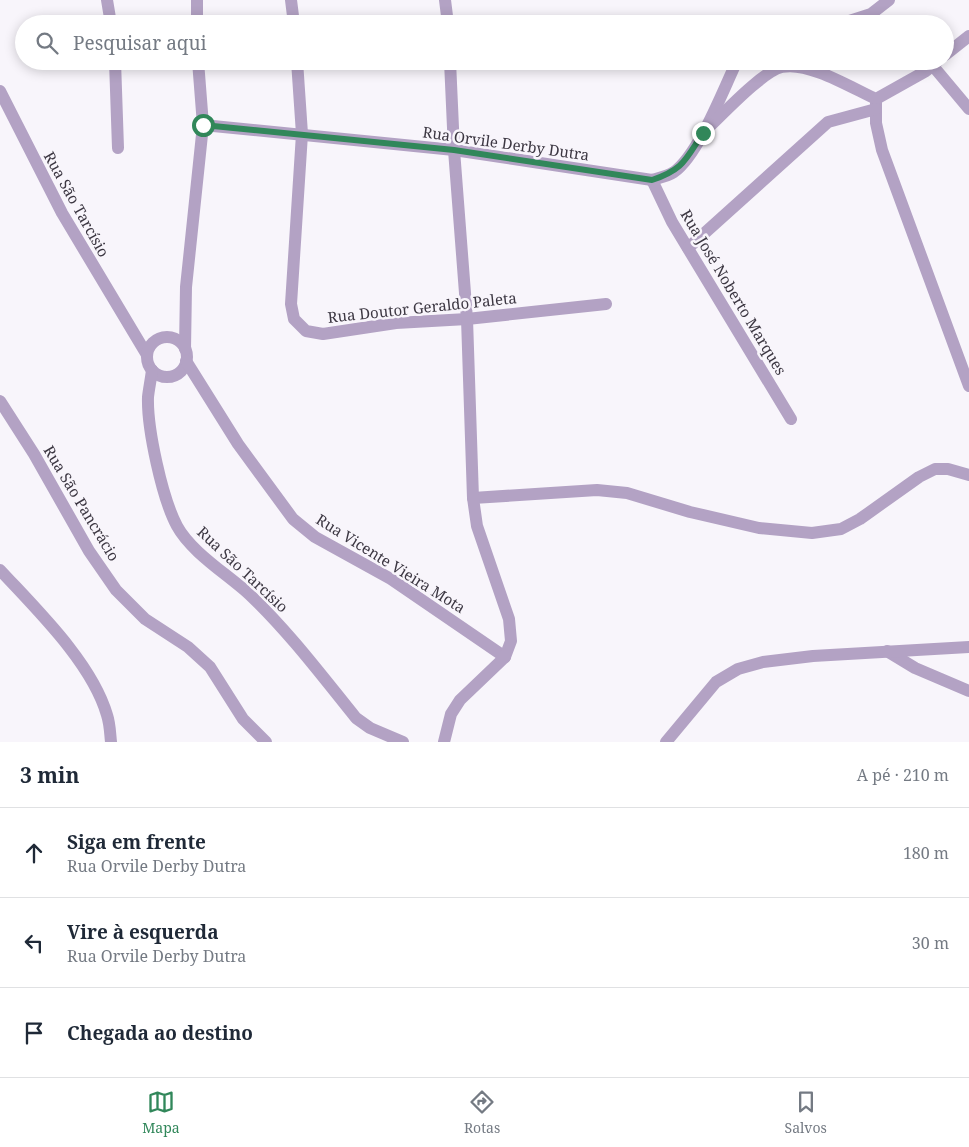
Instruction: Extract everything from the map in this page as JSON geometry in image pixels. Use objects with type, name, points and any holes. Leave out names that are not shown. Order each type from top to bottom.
[{"type":"street","points":[[108,0],[110,15]]},
{"type":"street","points":[[197,0],[197,15]]},
{"type":"street","points":[[291,0],[293,15]]},
{"type":"street","points":[[445,0],[447,15]]},
{"type":"street","points":[[868,15],[889,0]]},
{"type":"street","points":[[954,48],[969,36]]},
{"type":"street","points":[[115,70],[118,148]]},
{"type":"street","points":[[186,356],[180,342],[173,338],[164,337],[156,340],[149,346],[147,363],[157,375],[172,376],[178,374],[186,356],[186,286],[203,125],[199,70]]},
{"type":"street","name":"Rua Doutor Geraldo Paleta","points":[[298,70],[302,134],[291,304],[294,319],[306,331],[323,334],[396,323],[467,319],[606,304]]},
{"type":"street","points":[[444,742],[451,714],[460,700],[505,657],[511,641],[509,619],[477,526],[473,498],[467,319],[454,150],[450,70]]},
{"type":"street","points":[[652,180],[674,172],[686,160],[703,133],[732,70]]},
{"type":"street","points":[[703,133],[766,75],[775,70]]},
{"type":"street","points":[[809,70],[876,104]]},
{"type":"street","points":[[688,248],[828,122],[876,104],[925,70]]},
{"type":"street","points":[[940,70],[969,109]]},
{"type":"street","name":"Rua São Tarcísio","points":[[0,92],[62,214],[147,355]]},
{"type":"street","points":[[876,104],[882,150],[969,386]]},
{"type":"street","name":"Rua Orvile Derby Dutra","points":[[203,125],[454,150],[652,180]]},
{"type":"street","name":"Rua José Noberto Marques","points":[[652,180],[672,222],[791,419]]},
{"type":"street","name":"Rua Vicente Vieira Mota","points":[[186,356],[238,444],[293,519],[314,537],[391,579],[505,657]]},
{"type":"street","name":"Rua São Tarcísio","points":[[152,370],[148,397],[150,423],[158,469],[177,527],[190,544],[249,594],[281,627],[356,718],[370,728],[403,742]]},
{"type":"street","name":"Rua São Pancrácio","points":[[0,401],[34,454],[88,551],[116,590],[145,619],[188,647],[210,667],[243,719],[266,742]]},
{"type":"street","points":[[473,498],[597,490],[627,493],[690,512],[759,528],[812,533],[841,529],[860,519],[919,477],[935,469],[948,469],[969,475]]},
{"type":"street","points":[[0,570],[36,608],[86,669],[108,716],[111,742]]},
{"type":"street","points":[[666,742],[716,682],[738,669],[763,662],[813,656],[969,647]]},
{"type":"street","points":[[887,651],[915,668],[969,691]]},
{"type":"route","points":[[203,125],[454,150],[652,180],[674,172],[686,160],[703,133]]}]
